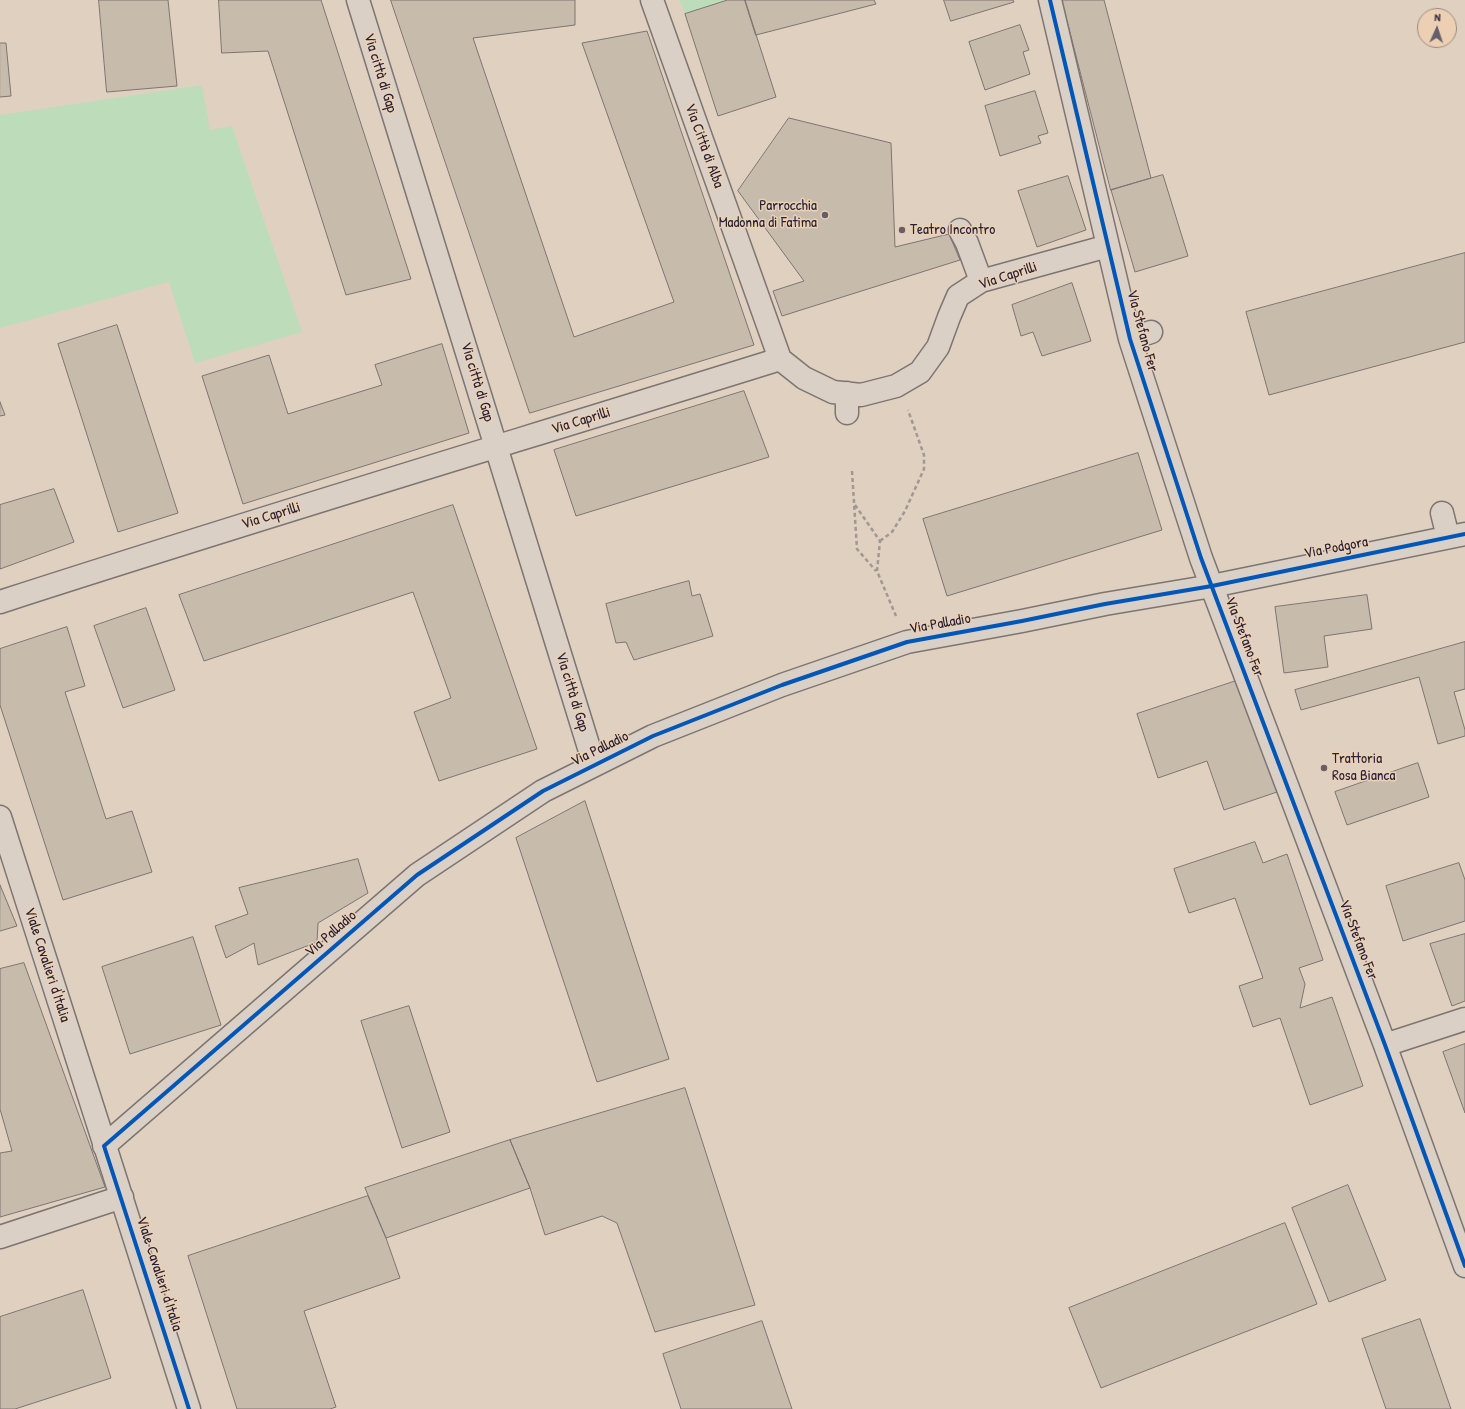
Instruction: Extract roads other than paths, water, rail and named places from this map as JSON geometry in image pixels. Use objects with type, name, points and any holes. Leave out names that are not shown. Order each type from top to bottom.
[{"type":"street","name":"Via città di Gap","points":[[358,0],[594,764]]},
{"type":"street","name":"Via Città di Alba","points":[[652,0],[780,359]]},
{"type":"street","name":"Via Stefano Fer","points":[[1050,0],[1130,339],[1196,543],[1465,1266]]},
{"type":"street","points":[[960,230],[967,243],[981,281]]},
{"type":"street","name":"Via Caprilli","points":[[0,602],[155,551],[780,359],[804,378],[833,392],[847,403],[861,395],[896,386],[920,372],[938,347],[958,296],[981,281],[1108,246]]},
{"type":"street","points":[[1130,339],[1150,332]]},
{"type":"street","points":[[1442,513],[1457,536]]},
{"type":"street","name":"Via Podgora","points":[[1212,586],[1457,536]]},
{"type":"street","name":"Via Palladio","points":[[104,1146],[417,875],[543,791],[594,764],[653,736],[775,688],[907,642],[1105,604],[1212,586]]},
{"type":"street","name":"Viale Cavalieri d'Italia","points":[[0,817],[189,1409]]},
{"type":"street","points":[[1384,1045],[1465,1019]]},
{"type":"street","points":[[0,1237],[122,1197]]},
{"type":"place","name":"Parrocchia Madonna di Fatima","points":[[825,215]]},
{"type":"place","name":"Teatro Incontro","points":[[902,230]]},
{"type":"place","name":"Trattoria Rosa Bianca","points":[[1324,768]]}]
